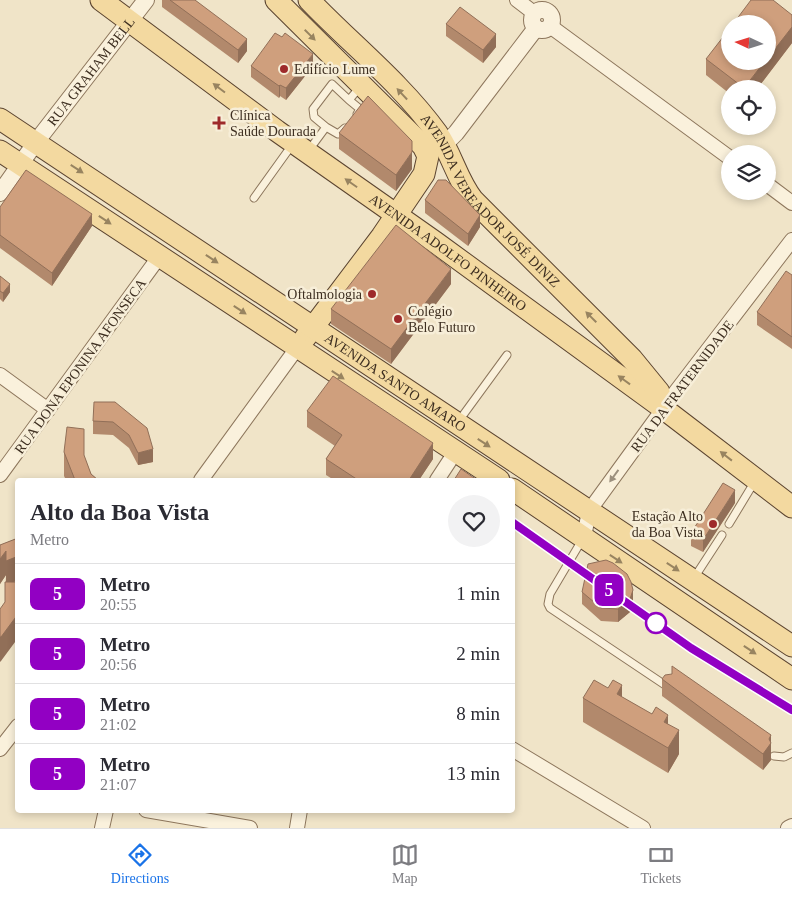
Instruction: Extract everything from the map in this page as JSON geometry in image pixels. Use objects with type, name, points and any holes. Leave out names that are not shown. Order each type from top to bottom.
[{"type":"main road","name":"AVENIDA ADOLFO PINHEIRO","points":[[101,0],[300,148],[397,215],[664,409],[792,507]]},
{"type":"main road","name":"AVENIDA VEREADOR JOSÉ DINIZ","points":[[276,0],[355,93],[423,146],[428,162],[424,174],[397,215]]},
{"type":"main road","name":"AVENIDA VEREADOR JOSÉ DINIZ","points":[[309,0],[369,58],[419,111],[444,144],[465,190],[473,200],[632,359],[659,392],[664,409]]},
{"type":"main road","name":"AVENIDA SANTO AMARO","points":[[0,119],[457,425],[792,646]]},
{"type":"main road","name":"AVENIDA SANTO AMARO","points":[[0,151],[495,478]]},
{"type":"main road","points":[[297,348],[397,215]]},
{"type":"main road","points":[[515,492],[792,679]]},
{"type":"street","name":"RUA GRAHAM BELL","points":[[0,193],[36,142],[146,0]]},
{"type":"street","points":[[517,0],[545,16],[721,151]]},
{"type":"street","points":[[444,144],[456,132],[545,16]]},
{"type":"street","points":[[776,191],[792,203]]},
{"type":"street","name":"RUA DA FRATERNIDADE","points":[[584,537],[589,511],[792,240]]},
{"type":"street","name":"RUA DONA EPONINA AFONSECA","points":[[0,475],[159,257]]},
{"type":"street","points":[[202,478],[297,348]]},
{"type":"street","points":[[0,375],[48,410]]},
{"type":"street","points":[[438,478],[456,451]]},
{"type":"street","points":[[0,749],[15,730]]},
{"type":"street","points":[[515,751],[643,828]]},
{"type":"street","points":[[102,828],[105,813]]},
{"type":"street","points":[[163,813],[250,828]]},
{"type":"street","points":[[297,828],[300,813]]},
{"type":"street","points":[[788,828],[792,826]]},
{"type":"lane","points":[[332,84],[355,93],[360,108],[347,125],[338,134],[326,127],[314,117],[313,109],[332,84]]},
{"type":"lane","points":[[254,198],[300,148],[326,127]]},
{"type":"lane","points":[[457,425],[507,355]]},
{"type":"lane","points":[[729,524],[756,479]]},
{"type":"lane","points":[[692,580],[722,535]]},
{"type":"lane","points":[[584,537],[550,594],[548,604],[550,608],[668,687]]},
{"type":"lane","points":[[774,756],[784,757],[792,753]]},
{"type":"building","points":[[170,0],[195,0],[247,39],[238,50]]},
{"type":"building","points":[[751,0],[773,0],[792,15],[792,27],[776,48],[776,15],[740,15]]},
{"type":"building","points":[[460,7],[496,34],[483,50],[446,24]]},
{"type":"building","points":[[275,33],[282,37],[285,33],[313,54],[286,88],[279,86],[251,66]]},
{"type":"building","points":[[721,40],[721,70],[758,70],[750,80],[734,80],[706,59]]},
{"type":"building","points":[[368,96],[412,141],[412,152],[396,175],[339,133]]},
{"type":"building","points":[[26,170],[92,214],[52,273],[0,235],[0,207]]},
{"type":"building","points":[[438,180],[446,180],[480,215],[468,234],[425,200]]},
{"type":"building","points":[[396,225],[451,269],[391,349],[331,309]]},
{"type":"building","points":[[786,271],[792,275],[792,337],[757,312]]},
{"type":"building","points":[[0,276],[10,284],[3,293],[0,291]]},
{"type":"building","points":[[333,376],[433,443],[410,478],[355,478],[326,459],[342,435],[307,411]]},
{"type":"building","points":[[94,402],[115,402],[147,428],[153,449],[138,453],[129,435],[113,422],[93,421]]},
{"type":"building","points":[[67,427],[84,429],[84,455],[91,474],[96,478],[74,478],[64,452]]},
{"type":"building","points":[[461,469],[474,478],[455,478]]},
{"type":"building","points":[[723,483],[735,490],[703,540],[691,533]]},
{"type":"building","points":[[15,539],[15,557],[6,561],[6,551],[0,559],[0,545]]},
{"type":"building","points":[[606,560],[627,574],[633,590],[630,599],[618,609],[601,608],[582,592],[588,564]]},
{"type":"building","points":[[5,582],[15,582],[15,618],[0,637],[0,609],[5,602]]},
{"type":"building","points":[[672,666],[771,735],[769,739],[771,743],[763,754],[662,679],[665,675],[672,674]]},
{"type":"building","points":[[594,680],[608,688],[613,680],[622,685],[617,694],[652,714],[656,707],[668,715],[664,722],[679,730],[668,748],[583,698]]},
{"type":"metro line","name":"5","points":[[515,524],[691,648],[792,710]]},
{"type":"place","name":"Edifício Lume","points":[[284,69]]},
{"type":"place","name":"Clínica Saúde Dourada","points":[[219,123]]},
{"type":"place","name":"Oftalmologia","points":[[372,294]]},
{"type":"place","name":"Colégio Belo Futuro","points":[[398,319]]},
{"type":"place","name":"Estação Alto da Boa Vista","points":[[713,524]]}]
